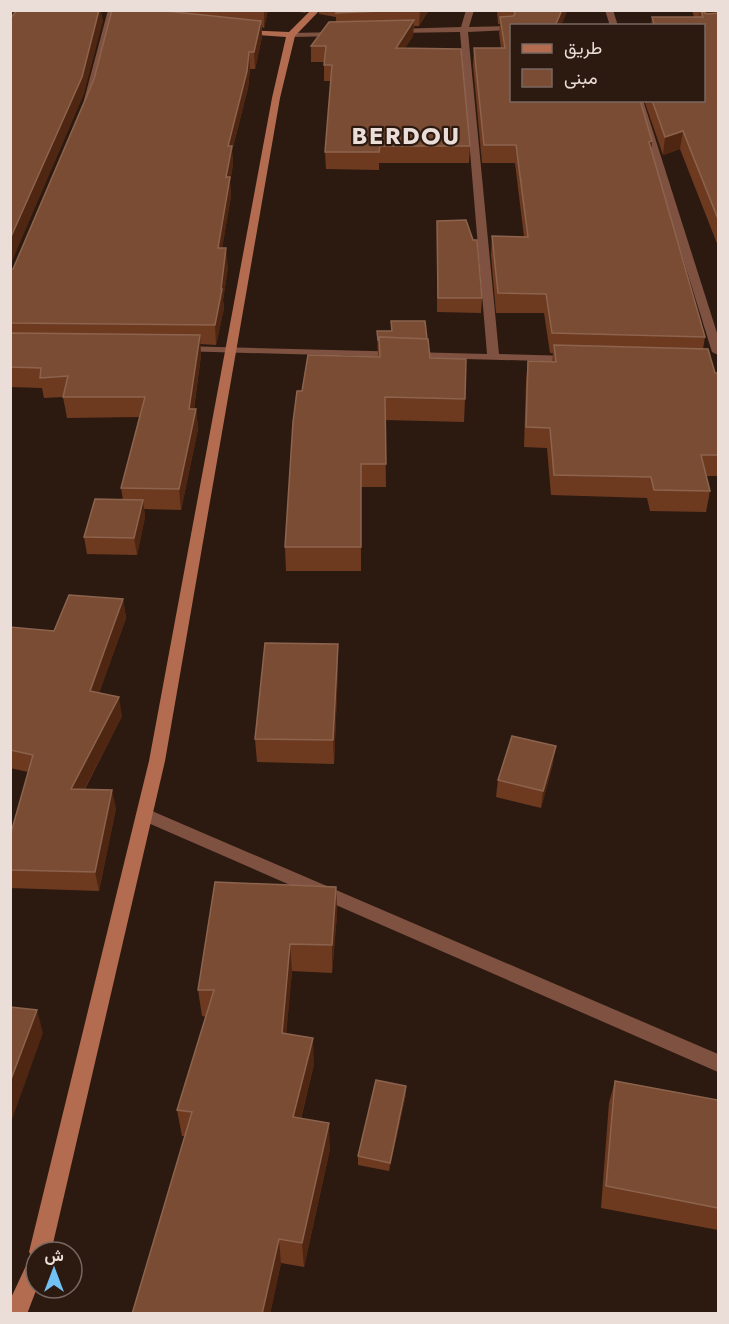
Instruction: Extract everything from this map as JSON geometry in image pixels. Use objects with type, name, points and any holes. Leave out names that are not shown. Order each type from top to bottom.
[{"type":"main road","points":[[43,1240],[158,761],[276,98],[291,35],[316,10]]},
{"type":"main road","points":[[96,19],[110,15],[119,21]]},
{"type":"main road","points":[[234,32],[291,35]]},
{"type":"main road","points":[[16,1314],[24,1294]]},
{"type":"street","points":[[470,10],[464,29],[493,358]]},
{"type":"street","points":[[85,105],[110,15]]},
{"type":"street","points":[[383,32],[510,28]]},
{"type":"street","points":[[291,35],[348,33]]},
{"type":"street","points":[[639,102],[718,352]]},
{"type":"street","points":[[173,349],[588,360]]},
{"type":"street","points":[[145,814],[718,1063]]},
{"type":"building","points":[[17,10],[99,10],[82,77],[10,239],[10,19]]},
{"type":"building","points":[[112,10],[156,10],[261,21],[254,52],[249,52],[247,71],[228,146],[232,146],[226,177],[230,177],[218,248],[226,248],[222,289],[215,325],[10,323],[10,270],[13,269],[94,79]]},
{"type":"building","points":[[338,10],[405,10],[336,13]]},
{"type":"building","points":[[514,10],[562,10],[556,24],[510,24],[510,102],[641,102],[652,141],[649,142],[705,337],[552,333],[546,294],[498,293],[492,236],[528,237],[516,145],[484,145],[474,48],[505,48],[500,17],[515,14]]},
{"type":"building","points":[[701,11],[707,14],[718,13],[718,219],[683,131],[665,137],[653,102],[705,102],[705,24],[654,24],[652,17],[703,17]]},
{"type":"building","points":[[414,20],[396,48],[461,49],[470,146],[380,146],[379,152],[325,152],[332,65],[324,65],[326,46],[311,46],[329,22]]},
{"type":"building","points":[[466,220],[473,240],[477,240],[482,298],[438,298],[437,221]]},
{"type":"building","points":[[391,321],[425,321],[427,339],[379,337],[378,340],[377,331],[392,331]]},
{"type":"building","points":[[10,333],[200,335],[189,409],[196,409],[179,489],[121,488],[145,397],[63,397],[68,376],[40,378],[41,368],[10,367]]},
{"type":"building","points":[[379,337],[428,339],[430,358],[466,359],[465,399],[385,397],[386,464],[361,464],[361,547],[285,547],[293,422],[297,391],[302,391],[308,355],[380,357]]},
{"type":"building","points":[[554,345],[708,349],[715,373],[718,373],[718,455],[701,455],[710,491],[654,490],[651,477],[554,475],[550,428],[526,427],[528,361],[556,362]]},
{"type":"building","points":[[95,499],[143,500],[134,538],[84,537]]},
{"type":"building","points":[[69,595],[123,599],[90,691],[119,697],[71,789],[112,790],[95,872],[10,870],[10,836],[33,755],[10,750],[10,627],[54,631]]},
{"type":"building","points":[[265,643],[338,644],[333,740],[255,739]]},
{"type":"building","points":[[512,736],[556,746],[543,791],[498,780]]},
{"type":"building","points":[[215,882],[336,887],[332,945],[290,944],[282,1033],[313,1038],[293,1117],[329,1123],[302,1243],[279,1239],[262,1314],[132,1314],[192,1112],[177,1110],[214,990],[198,990]]},
{"type":"building","points":[[10,1007],[37,1010],[10,1082]]},
{"type":"building","points":[[376,1080],[406,1086],[390,1163],[358,1156]]},
{"type":"building","points":[[615,1081],[718,1100],[718,1208],[606,1186]]},
{"type":"district","name":"BERDOU","points":[[406,136]]}]
